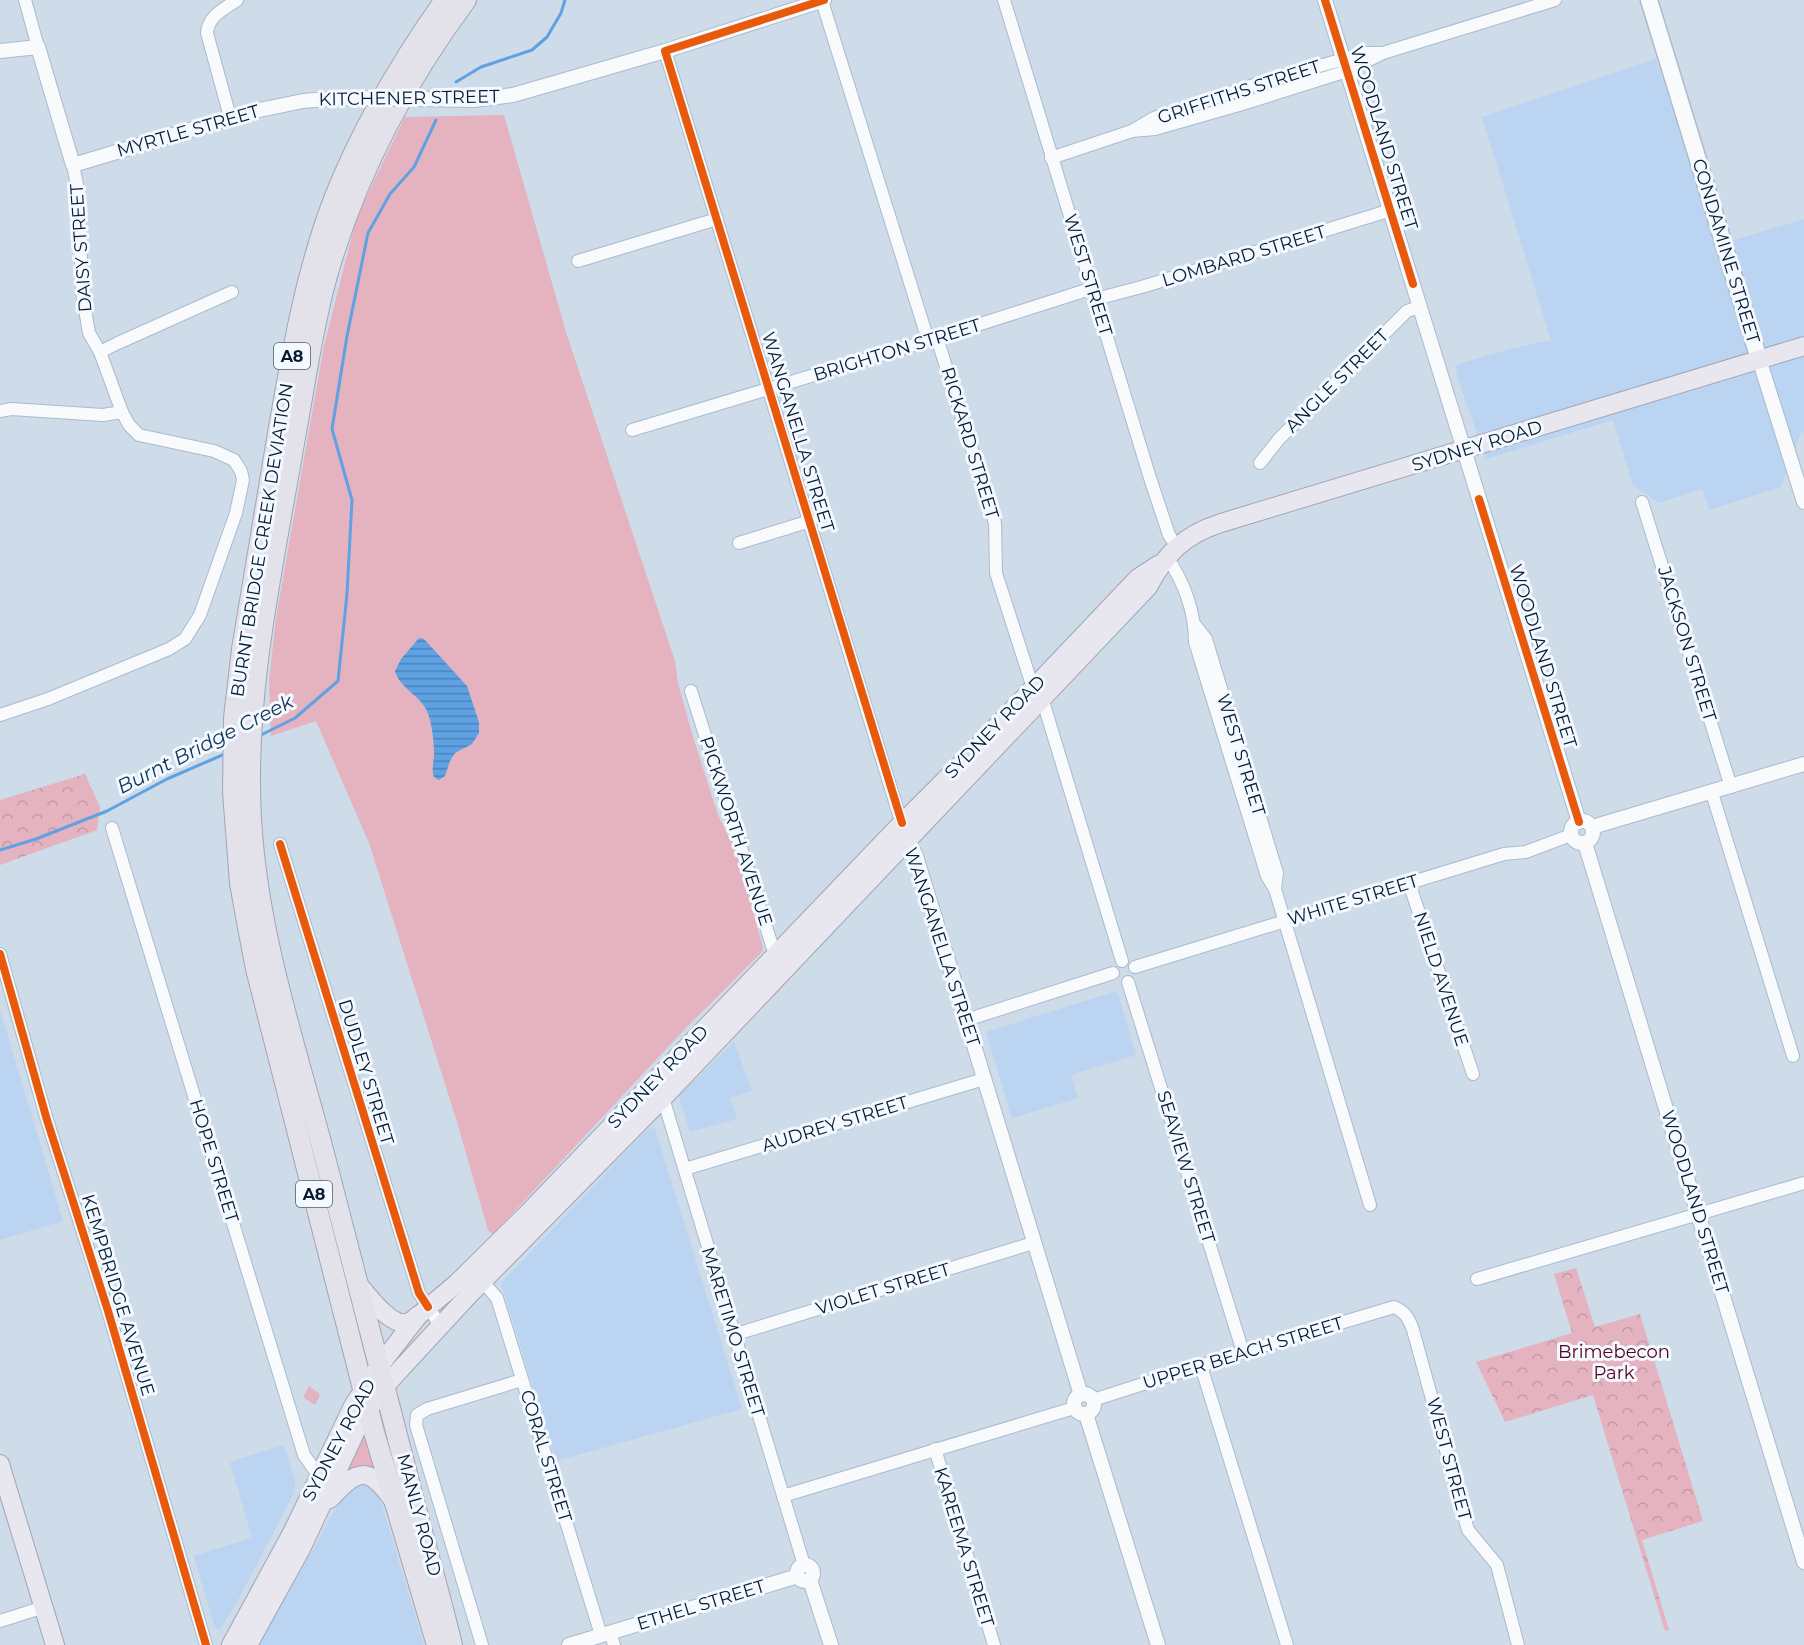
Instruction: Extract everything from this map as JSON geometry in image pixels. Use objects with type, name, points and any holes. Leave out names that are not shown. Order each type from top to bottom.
[{"type":"highway","name":"BURNT BRIDGE CREEK DEVIATION","points":[[385,1386],[273,964],[264,920],[242,746],[242,649],[296,332],[310,275],[334,199],[353,156],[409,52],[445,0]]},
{"type":"highway","name":"BURNT BRIDGE CREEK DEVIATION","points":[[363,1388],[256,969],[240,883],[234,820],[242,746],[309,356],[326,282],[349,210],[371,158],[394,112],[423,63],[466,0]]},
{"type":"highway","name":"MANLY ROAD","points":[[385,1386],[452,1645]]},
{"type":"highway","name":"MANLY ROAD","points":[[363,1388],[437,1645]]},
{"type":"main road","name":"CONDAMINE STREET","points":[[1648,0],[1759,360]]},
{"type":"main road","name":"SYDNEY ROAD","points":[[231,1645],[323,1483],[368,1408],[385,1386],[482,1281],[663,1098],[778,963],[904,830],[1037,693],[1148,587],[1168,556],[1211,526],[1804,346]]},
{"type":"main road","name":"SYDNEY ROAD","points":[[248,1645],[301,1549],[317,1512],[323,1483],[363,1388],[380,1365],[423,1311],[457,1283],[649,1085],[778,963]]},
{"type":"main road","points":[[649,1085],[663,1098]]},
{"type":"main road","points":[[359,1285],[377,1307],[394,1320],[409,1323],[423,1311]]},
{"type":"main road","points":[[0,1464],[56,1645]]},
{"type":"main road","points":[[317,1512],[344,1483],[358,1475],[371,1476],[376,1479],[394,1502]]},
{"type":"street","points":[[0,51],[38,47],[25,0]]},
{"type":"street","points":[[230,117],[207,27],[213,17],[237,0]]},
{"type":"street","name":"KITCHENER STREET","points":[[303,100],[341,98],[474,100],[513,95],[665,51],[823,0]]},
{"type":"street","name":"RICKARD STREET","points":[[823,0],[932,339],[995,524],[996,573],[1037,693]]},
{"type":"street","name":"WEST STREET","points":[[1004,0],[1169,535],[1168,556],[1181,581],[1195,625],[1195,642],[1267,876],[1275,889],[1285,921],[1370,1205]]},
{"type":"street","name":"WOODLAND STREET","points":[[1325,0],[1579,822]]},
{"type":"street","name":"GRIFFITHS STREET","points":[[1051,158],[1132,131],[1155,129],[1345,65],[1555,0]]},
{"type":"street","name":"DAISY STREET","points":[[0,715],[48,699],[169,649],[185,639],[200,615],[236,513],[243,480],[241,471],[234,460],[214,451],[139,435],[129,425],[122,412],[100,352],[89,333],[82,292],[79,195],[73,165],[38,47]]},
{"type":"street","name":"WANGANELLA STREET","points":[[665,51],[904,830],[916,856],[1033,1243],[1087,1397]]},
{"type":"street","name":"MYRTLE STREET","points":[[73,165],[230,117],[303,100]]},
{"type":"street","name":"LOMBARD STREET","points":[[1094,293],[1145,286],[1391,210]]},
{"type":"street","points":[[578,261],[717,219]]},
{"type":"street","points":[[100,352],[232,292]]},
{"type":"street","name":"BRIGHTON STREET","points":[[633,430],[932,339],[1094,293]]},
{"type":"street","name":"ANGLE STREET","points":[[1260,463],[1279,439],[1407,311],[1420,307]]},
{"type":"street","name":"CONDAMINE STREET","points":[[1759,360],[1804,502]]},
{"type":"street","points":[[0,411],[11,409],[103,415],[122,412]]},
{"type":"street","name":"JACKSON STREET","points":[[1642,502],[1731,787]]},
{"type":"street","points":[[739,543],[810,521]]},
{"type":"street","name":"PICKWORTH AVENUE","points":[[692,691],[778,963]]},
{"type":"street","points":[[1037,693],[1122,961]]},
{"type":"street","points":[[1593,829],[1587,822],[1579,822],[1571,829],[1571,836],[1578,843],[1585,843],[1591,839],[1593,829],[1599,825],[1804,764]]},
{"type":"street","points":[[1712,793],[1793,1056]]},
{"type":"street","name":"HOPE STREET","points":[[112,828],[304,1455],[323,1483]]},
{"type":"street","name":"WHITE STREET","points":[[1135,967],[1504,854],[1526,852],[1571,836]]},
{"type":"street","name":"WOODLAND STREET","points":[[1585,843],[1804,1562]]},
{"type":"street","name":"DUDLEY STREET","points":[[280,844],[423,1311],[440,1325]]},
{"type":"street","name":"NIELD AVENUE","points":[[1409,883],[1473,1074]]},
{"type":"street","name":"KEMPBRIDGE AVENUE","points":[[0,954],[47,1120],[108,1311],[206,1645]]},
{"type":"street","points":[[966,1020],[1113,973],[1117,964],[1122,961],[1129,962],[1135,967],[1134,978],[1128,982],[1119,981],[1113,973]]},
{"type":"street","name":"SEAVIEW STREET","points":[[1128,982],[1243,1352]]},
{"type":"street","name":"AUDREY STREET","points":[[685,1169],[984,1079]]},
{"type":"street","name":"MARETIMO STREET","points":[[663,1098],[804,1573],[831,1645]]},
{"type":"street","points":[[1477,1279],[1804,1183]]},
{"type":"street","points":[[1788,1188],[1804,1188]]},
{"type":"street","name":"VIOLET STREET","points":[[733,1335],[1033,1243]]},
{"type":"street","name":"CORAL STREET","points":[[482,1281],[497,1298],[608,1637]]},
{"type":"street","name":"WEST STREET","points":[[1394,1307],[1407,1316],[1413,1330],[1468,1530],[1497,1565],[1518,1645]]},
{"type":"street","name":"UPPER BEACH STREET","points":[[1087,1397],[1201,1366],[1394,1307]]},
{"type":"street","points":[[1201,1366],[1287,1645]]},
{"type":"street","points":[[482,1645],[416,1425],[417,1415],[426,1409],[522,1380]]},
{"type":"street","points":[[1087,1397],[1075,1399],[1158,1645]]},
{"type":"street","points":[[783,1496],[935,1449],[1080,1411]]},
{"type":"street","name":"KAREEMA STREET","points":[[935,1449],[994,1645]]},
{"type":"street","name":"ETHEL STREET","points":[[569,1645],[608,1637],[804,1573]]},
{"type":"street","points":[[0,1621],[44,1607]]},
{"type":"shaded area","points":[[1656,59],[1715,246],[1804,219],[1804,432],[1801,433],[1781,487],[1709,510],[1702,489],[1659,503],[1633,485],[1613,420],[1486,459],[1455,365],[1551,340],[1482,117]]},
{"type":"shaded area","points":[[1117,991],[1136,1055],[1071,1075],[1078,1098],[1012,1118],[986,1032]]},
{"type":"shaded area","points":[[0,1010],[63,1221],[0,1240]]},
{"type":"shaded area","points":[[734,1042],[752,1091],[730,1098],[737,1119],[690,1132],[679,1096]]},
{"type":"shaded area","points":[[649,1128],[655,1129],[742,1409],[556,1461],[501,1283]]},
{"type":"shaded area","points":[[284,1445],[295,1482],[294,1493],[237,1602],[220,1629],[215,1628],[194,1556],[252,1538],[230,1462]]},
{"type":"shaded area","points":[[361,1482],[376,1486],[424,1645],[258,1645],[348,1488]]},
{"type":"green space","points":[[504,115],[566,332],[675,661],[678,683],[693,737],[718,815],[736,852],[763,947],[762,952],[684,1030],[493,1234],[488,1230],[457,1122],[369,843],[316,721],[271,736],[269,681],[276,618],[324,346],[357,216],[405,117]]},
{"type":"green space","points":[[85,774],[100,807],[97,830],[0,865],[0,800]]},
{"type":"green space","name":"Brimebecon Park","points":[[1576,1268],[1595,1327],[1640,1314],[1703,1521],[1642,1540],[1669,1630],[1665,1631],[1593,1395],[1505,1422],[1476,1362],[1572,1333],[1554,1274]]},
{"type":"green space","points":[[309,1386],[320,1394],[315,1405],[303,1397]]},
{"type":"green space","points":[[364,1430],[375,1467],[339,1478]]},
{"type":"water","points":[[419,638],[424,639],[467,686],[479,722],[479,733],[472,744],[455,753],[445,776],[439,780],[433,774],[433,738],[427,711],[424,705],[401,683],[395,671],[401,659]]},
{"type":"waterway","name":"Burnt Bridge Creek","points":[[456,82],[481,67],[532,50],[547,37],[561,13],[565,0]]},
{"type":"waterway","name":"Burnt Bridge Creek","points":[[259,736],[295,718],[338,681],[347,594],[352,500],[332,429],[347,336],[368,233],[390,194],[414,167],[436,120]]},
{"type":"waterway","name":"Burnt Bridge Creek","points":[[0,850],[36,839],[107,811],[167,779],[227,753]]},
{"type":"cycle path","points":[[824,0],[665,51],[902,823]]},
{"type":"cycle path","points":[[1325,0],[1413,284]]},
{"type":"cycle path","points":[[1479,499],[1579,822]]},
{"type":"cycle path","points":[[280,844],[419,1293],[428,1307]]},
{"type":"cycle path","points":[[0,954],[47,1120],[108,1311],[206,1645]]}]
